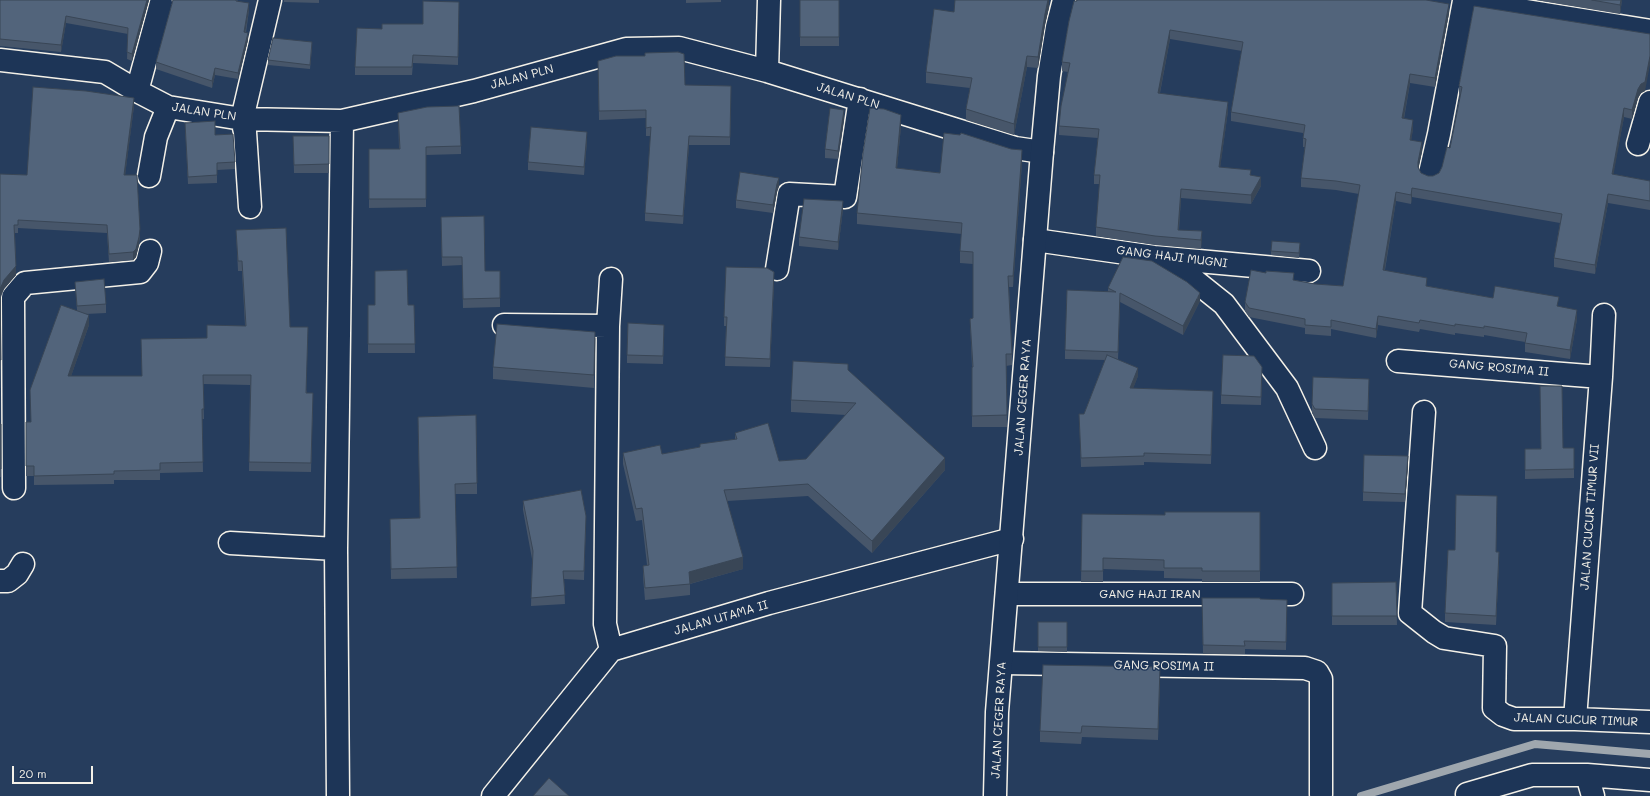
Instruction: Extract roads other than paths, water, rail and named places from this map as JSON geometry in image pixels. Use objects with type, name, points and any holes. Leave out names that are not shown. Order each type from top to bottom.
[{"type":"street","points":[[250,207],[245,132],[242,119],[270,0]]},
{"type":"street","points":[[768,71],[769,0]]},
{"type":"street","name":"JALAN CEGER RAYA","points":[[995,796],[997,712],[1042,152],[1049,76],[1057,27],[1064,0]]},
{"type":"street","points":[[1430,173],[1460,0],[1650,31]]},
{"type":"street","points":[[137,91],[161,3]]},
{"type":"street","name":"JALAN PLN","points":[[0,60],[105,72],[168,107],[242,119],[342,121],[474,90],[626,49],[679,48],[768,71],[1015,148],[1042,152]]},
{"type":"street","points":[[777,269],[788,194],[845,197],[860,100]]},
{"type":"street","points":[[1638,144],[1650,102]]},
{"type":"street","points":[[149,176],[156,137],[168,107]]},
{"type":"street","points":[[338,796],[336,549],[342,121]]},
{"type":"street","name":"GANG HAJI MUGNI","points":[[1035,240],[1154,256],[1309,271]]},
{"type":"street","points":[[14,488],[13,297],[8,294],[25,282],[140,272],[147,263],[150,251]]},
{"type":"street","points":[[1154,256],[1194,280],[1224,304],[1286,388],[1315,448]]},
{"type":"street","points":[[493,796],[611,650],[605,624],[608,326],[611,279]]},
{"type":"street","name":"JALAN CUCUR TIMUR VII","points":[[1575,719],[1601,377],[1604,315]]},
{"type":"street","points":[[504,325],[608,326]]},
{"type":"street","name":"GANG ROSIMA II","points":[[1398,360],[1601,377]]},
{"type":"street","name":"JALAN CUCUR TIMUR","points":[[1424,412],[1410,613],[1444,638],[1495,646],[1494,708],[1503,715],[1514,719],[1575,719],[1650,722]]},
{"type":"street","name":"JALAN UTAMA II","points":[[611,650],[769,603],[1012,539]]},
{"type":"street","points":[[230,543],[336,549]]},
{"type":"street","points":[[0,581],[8,581],[17,574],[23,564]]},
{"type":"street","name":"GANG HAJI IRAN","points":[[1007,594],[1292,594]]},
{"type":"street","name":"GANG ROSIMA II","points":[[1002,663],[1305,668],[1317,672],[1321,679],[1321,794]]},
{"type":"street","points":[[1467,794],[1532,774],[1587,775],[1650,780]]},
{"type":"street","points":[[1587,775],[1593,796]]},
{"type":"waterway","points":[[1361,796],[1535,744],[1650,754]]}]
